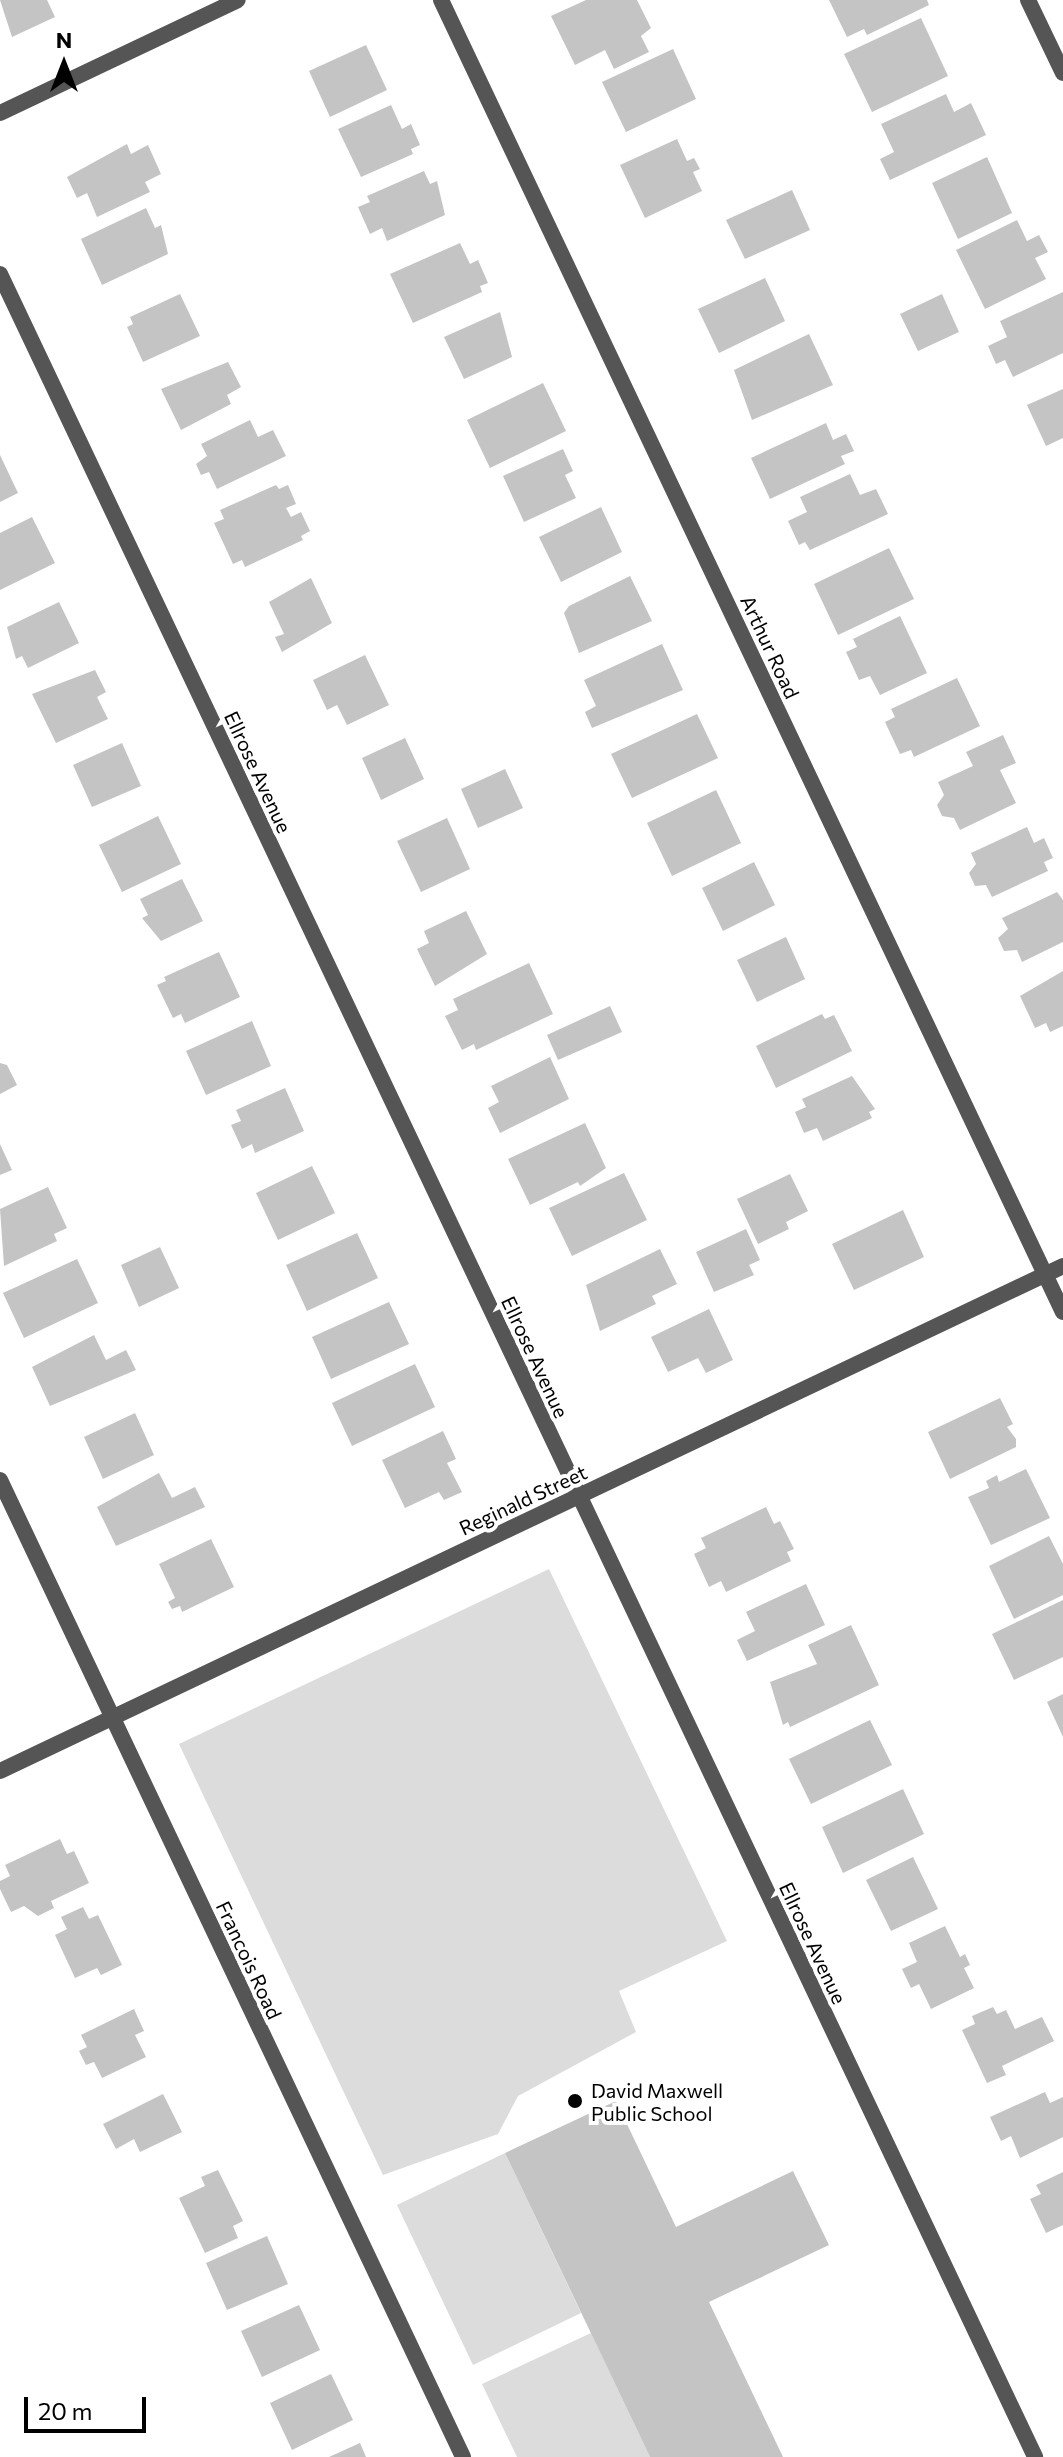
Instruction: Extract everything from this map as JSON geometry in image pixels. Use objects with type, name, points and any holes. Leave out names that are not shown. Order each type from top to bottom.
[{"type":"street","points":[[0,113],[238,0]]},
{"type":"street","name":"Arthur Road","points":[[441,0],[1063,1312]]},
{"type":"street","points":[[1028,0],[1063,73]]},
{"type":"street","name":"Ellrose Avenue","points":[[0,274],[1035,2457]]},
{"type":"street","name":"Reginald Street","points":[[0,1771],[1063,1266]]},
{"type":"street","name":"Francois Road","points":[[0,1480],[463,2457]]},
{"type":"shaded area","points":[[549,1569],[727,1941],[619,1991],[636,2032],[518,2096],[498,2134],[383,2175],[179,1744]]},
{"type":"shaded area","points":[[505,2153],[581,2313],[473,2365],[397,2205]]},
{"type":"shaded area","points":[[591,2333],[650,2457],[517,2457],[482,2384]]},
{"type":"building","points":[[0,0],[47,0],[55,17],[12,37]]},
{"type":"building","points":[[586,0],[637,0],[651,28],[641,36],[649,52],[614,69],[605,50],[575,65],[551,16]]},
{"type":"building","points":[[829,0],[927,0],[929,5],[867,35],[864,29],[847,37]]},
{"type":"building","points":[[921,18],[948,76],[872,112],[844,54]]},
{"type":"building","points":[[366,45],[387,90],[330,117],[309,71]]},
{"type":"building","points":[[673,49],[696,99],[626,132],[602,82]]},
{"type":"building","points":[[946,94],[954,112],[971,103],[986,135],[890,180],[880,159],[894,152],[881,124]]},
{"type":"building","points":[[391,105],[402,129],[411,124],[420,145],[411,149],[413,154],[361,177],[338,129]]},
{"type":"building","points":[[677,139],[687,161],[694,158],[700,169],[693,172],[702,191],[645,218],[620,165]]},
{"type":"building","points":[[127,144],[131,154],[148,145],[161,174],[145,182],[150,192],[97,217],[87,193],[77,198],[67,177]]},
{"type":"building","points":[[987,157],[1012,213],[958,239],[932,183]]},
{"type":"building","points":[[424,171],[430,184],[437,181],[445,215],[387,241],[382,228],[370,234],[358,207],[370,202],[367,196]]},
{"type":"building","points":[[792,190],[810,230],[745,259],[726,220]]},
{"type":"building","points":[[146,208],[155,228],[161,225],[168,254],[102,285],[81,239]]},
{"type":"building","points":[[1017,220],[1027,241],[1039,235],[1048,252],[1035,258],[1046,279],[985,309],[956,250]]},
{"type":"building","points":[[460,243],[470,264],[478,260],[488,283],[480,286],[482,292],[413,323],[390,274]]},
{"type":"building","points":[[765,278],[785,321],[719,353],[698,309]]},
{"type":"building","points":[[1063,292],[1063,353],[1013,377],[1005,360],[996,364],[988,346],[1007,337],[1000,321]]},
{"type":"building","points":[[180,294],[200,336],[143,362],[127,327],[133,324],[130,317]]},
{"type":"building","points":[[942,294],[959,332],[918,351],[900,314]]},
{"type":"building","points":[[500,312],[512,357],[464,379],[444,337]]},
{"type":"building","points":[[809,334],[833,385],[752,420],[734,370]]},
{"type":"building","points":[[228,362],[241,387],[227,395],[231,404],[181,430],[161,389]]},
{"type":"building","points":[[543,383],[566,431],[490,468],[467,420]]},
{"type":"building","points":[[1063,389],[1063,438],[1046,446],[1027,405]]},
{"type":"building","points":[[250,420],[258,437],[273,430],[286,456],[217,489],[209,472],[201,475],[196,464],[207,456],[201,444]]},
{"type":"building","points":[[826,423],[833,440],[846,434],[854,451],[841,456],[845,464],[770,499],[751,458]]},
{"type":"building","points":[[563,449],[573,471],[565,475],[576,498],[524,522],[503,476]]},
{"type":"building","points":[[0,455],[18,493],[0,502]]},
{"type":"building","points":[[850,474],[860,495],[876,489],[888,514],[810,550],[805,542],[799,545],[788,521],[807,512],[800,497]]},
{"type":"building","points":[[276,485],[279,489],[288,485],[296,504],[286,508],[291,517],[301,512],[310,531],[301,536],[303,540],[245,567],[242,560],[233,564],[214,523],[224,519],[220,510]]},
{"type":"building","points":[[601,507],[622,552],[561,582],[539,537]]},
{"type":"building","points":[[32,517],[55,563],[0,590],[0,533]]},
{"type":"building","points":[[889,548],[914,599],[838,635],[814,584]]},
{"type":"building","points":[[630,576],[652,621],[579,653],[564,613],[569,606]]},
{"type":"building","points":[[311,578],[332,623],[282,652],[275,637],[284,634],[269,602]]},
{"type":"building","points":[[59,602],[79,643],[28,668],[22,656],[16,659],[7,627]]},
{"type":"building","points":[[900,616],[927,673],[880,695],[870,676],[859,680],[846,652],[857,647],[853,639]]},
{"type":"building","points":[[662,644],[683,690],[592,728],[585,712],[596,706],[584,680]]},
{"type":"building","points":[[365,655],[389,705],[347,725],[337,705],[327,710],[313,680]]},
{"type":"building","points":[[95,670],[106,692],[97,697],[108,719],[56,743],[32,694]]},
{"type":"building","points":[[957,678],[980,726],[914,757],[911,750],[900,754],[885,722],[895,717],[891,709]]},
{"type":"building","points":[[697,714],[718,758],[632,798],[611,754]]},
{"type":"building","points":[[1003,735],[1016,763],[1000,770],[1016,803],[960,830],[954,818],[942,816],[937,805],[944,795],[938,782],[973,766],[966,752]]},
{"type":"building","points":[[405,738],[424,779],[381,800],[362,758]]},
{"type":"building","points":[[122,743],[141,786],[92,807],[73,765]]},
{"type":"building","points":[[505,769],[523,808],[478,828],[461,789]]},
{"type":"building","points":[[716,790],[741,843],[672,876],[647,823]]},
{"type":"building","points":[[158,816],[181,864],[122,892],[99,845]]},
{"type":"building","points":[[447,818],[470,869],[421,892],[397,841]]},
{"type":"building","points":[[1027,827],[1034,843],[1044,838],[1053,858],[1044,862],[1048,871],[992,897],[986,885],[975,886],[969,873],[976,864],[971,853]]},
{"type":"building","points":[[754,862],[775,905],[723,931],[702,888]]},
{"type":"building","points":[[182,879],[203,921],[161,941],[142,918],[148,915],[140,899]]},
{"type":"building","points":[[1057,892],[1063,900],[1063,942],[1022,962],[1017,950],[1004,951],[998,938],[1008,929],[1002,918]]},
{"type":"building","points":[[466,911],[487,954],[435,986],[417,949],[429,943],[424,931]]},
{"type":"building","points":[[786,937],[805,979],[757,1002],[737,960]]},
{"type":"building","points":[[219,952],[240,997],[185,1023],[181,1014],[173,1018],[157,985],[166,981],[164,977]]},
{"type":"building","points":[[529,963],[553,1014],[476,1050],[474,1044],[462,1050],[445,1016],[458,1010],[453,999]]},
{"type":"building","points":[[1063,971],[1063,1026],[1050,1032],[1046,1023],[1035,1028],[1020,996]]},
{"type":"building","points":[[610,1006],[622,1032],[558,1060],[547,1035]]},
{"type":"building","points":[[822,1014],[825,1019],[834,1015],[852,1051],[776,1088],[756,1046]]},
{"type":"building","points":[[252,1021],[271,1066],[206,1095],[186,1051]]},
{"type":"building","points":[[550,1057],[569,1099],[500,1133],[488,1108],[499,1102],[491,1086]]},
{"type":"building","points":[[0,1063],[7,1065],[17,1085],[0,1094]]},
{"type":"building","points":[[852,1076],[875,1109],[869,1112],[872,1118],[823,1141],[817,1128],[804,1133],[795,1112],[806,1107],[802,1099]]},
{"type":"building","points":[[285,1088],[304,1131],[255,1153],[252,1144],[242,1149],[231,1125],[241,1121],[236,1110]]},
{"type":"building","points":[[585,1123],[606,1168],[580,1186],[578,1182],[530,1205],[508,1159]]},
{"type":"building","points":[[0,1144],[12,1170],[0,1175]]},
{"type":"building","points":[[312,1166],[335,1213],[278,1240],[256,1193]]},
{"type":"building","points":[[624,1173],[647,1220],[572,1256],[549,1208]]},
{"type":"building","points":[[790,1174],[808,1211],[786,1222],[789,1229],[758,1244],[737,1199]]},
{"type":"building","points":[[48,1187],[67,1228],[54,1234],[57,1241],[4,1266],[0,1209]]},
{"type":"building","points":[[903,1210],[924,1257],[854,1290],[832,1244]]},
{"type":"building","points":[[746,1229],[760,1260],[749,1265],[754,1275],[714,1292],[696,1252]]},
{"type":"building","points":[[357,1233],[378,1278],[307,1311],[286,1265]]},
{"type":"building","points":[[160,1247],[179,1288],[139,1307],[121,1265]]},
{"type":"building","points":[[660,1249],[677,1284],[652,1296],[656,1304],[600,1331],[586,1285]]},
{"type":"building","points":[[77,1259],[98,1303],[24,1338],[3,1293]]},
{"type":"building","points":[[389,1302],[409,1344],[331,1379],[312,1337]]},
{"type":"building","points":[[709,1309],[733,1360],[706,1373],[698,1358],[668,1372],[651,1337]]},
{"type":"building","points":[[94,1335],[106,1360],[126,1350],[136,1370],[50,1406],[32,1367]]},
{"type":"building","points":[[415,1364],[435,1407],[352,1446],[332,1403]]},
{"type":"building","points":[[1000,1398],[1013,1424],[1007,1427],[1016,1439],[1016,1447],[950,1479],[928,1432]]},
{"type":"building","points":[[135,1413],[154,1455],[103,1479],[84,1437]]},
{"type":"building","points":[[443,1431],[456,1459],[447,1463],[462,1492],[444,1500],[439,1492],[405,1508],[382,1460]]},
{"type":"building","points":[[1026,1469],[1050,1518],[991,1545],[968,1497],[989,1488],[986,1481],[997,1475],[999,1482]]},
{"type":"building","points":[[159,1473],[172,1498],[195,1487],[205,1507],[116,1546],[97,1507]]},
{"type":"building","points":[[766,1507],[774,1524],[780,1521],[794,1549],[787,1552],[791,1561],[726,1592],[721,1581],[709,1587],[694,1554],[706,1548],[701,1538]]},
{"type":"building","points":[[1049,1536],[1063,1564],[1063,1595],[1014,1619],[989,1566]]},
{"type":"building","points":[[211,1539],[234,1587],[182,1612],[180,1606],[172,1609],[168,1602],[175,1598],[159,1564]]},
{"type":"building","points":[[806,1584],[825,1625],[747,1661],[737,1640],[755,1631],[746,1612]]},
{"type":"building","points":[[1063,1600],[1063,1657],[1014,1680],[992,1634]]},
{"type":"building","points":[[851,1625],[879,1685],[790,1727],[788,1722],[783,1725],[770,1682],[817,1664],[808,1645]]},
{"type":"building","points":[[1063,1694],[1063,1737],[1047,1702]]},
{"type":"building","points":[[870,1720],[892,1765],[811,1804],[789,1759]]},
{"type":"building","points":[[903,1789],[924,1834],[843,1873],[822,1827]]},
{"type":"building","points":[[60,1839],[67,1854],[74,1851],[89,1883],[51,1901],[54,1908],[38,1916],[24,1906],[11,1912],[0,1889],[0,1881],[10,1876],[5,1865]]},
{"type":"building","points":[[913,1857],[938,1909],[891,1931],[866,1880]]},
{"type":"building","points":[[83,1907],[89,1919],[98,1915],[122,1965],[101,1975],[97,1968],[75,1978],[55,1935],[67,1929],[61,1917]]},
{"type":"building","points":[[945,1926],[960,1957],[965,1954],[970,1965],[964,1968],[974,1988],[931,2009],[919,1984],[911,1988],[902,1969],[917,1962],[909,1943]]},
{"type":"building","points":[[993,2007],[997,2014],[1006,2010],[1015,2029],[1042,2017],[1054,2041],[1002,2066],[1006,2075],[987,2083],[962,2030],[975,2024],[972,2016]]},
{"type":"building","points":[[134,2009],[144,2031],[135,2035],[146,2057],[102,2078],[94,2062],[86,2065],[79,2051],[87,2047],[81,2035]]},
{"type":"building","points":[[1045,2092],[1050,2103],[1063,2097],[1063,2137],[1020,2158],[1011,2136],[1001,2141],[990,2117]]},
{"type":"building","points":[[163,2094],[182,2132],[140,2152],[134,2139],[116,2149],[103,2124]]},
{"type":"building","points":[[616,2101],[676,2227],[793,2171],[829,2245],[709,2302],[783,2457],[650,2457],[505,2153]]},
{"type":"building","points":[[218,2170],[243,2221],[233,2226],[238,2238],[205,2253],[179,2198],[205,2186],[201,2177]]},
{"type":"building","points":[[1063,2172],[1063,2225],[1046,2233],[1030,2199],[1041,2194],[1036,2185]]},
{"type":"building","points":[[267,2236],[288,2284],[227,2310],[206,2263]]},
{"type":"building","points":[[299,2305],[320,2350],[262,2377],[241,2331]]},
{"type":"building","points":[[331,2374],[353,2420],[292,2450],[270,2403]]},
{"type":"building","points":[[360,2443],[366,2457],[329,2457]]},
{"type":"place","name":"David Maxwell Public School","points":[[575,2101]]}]
